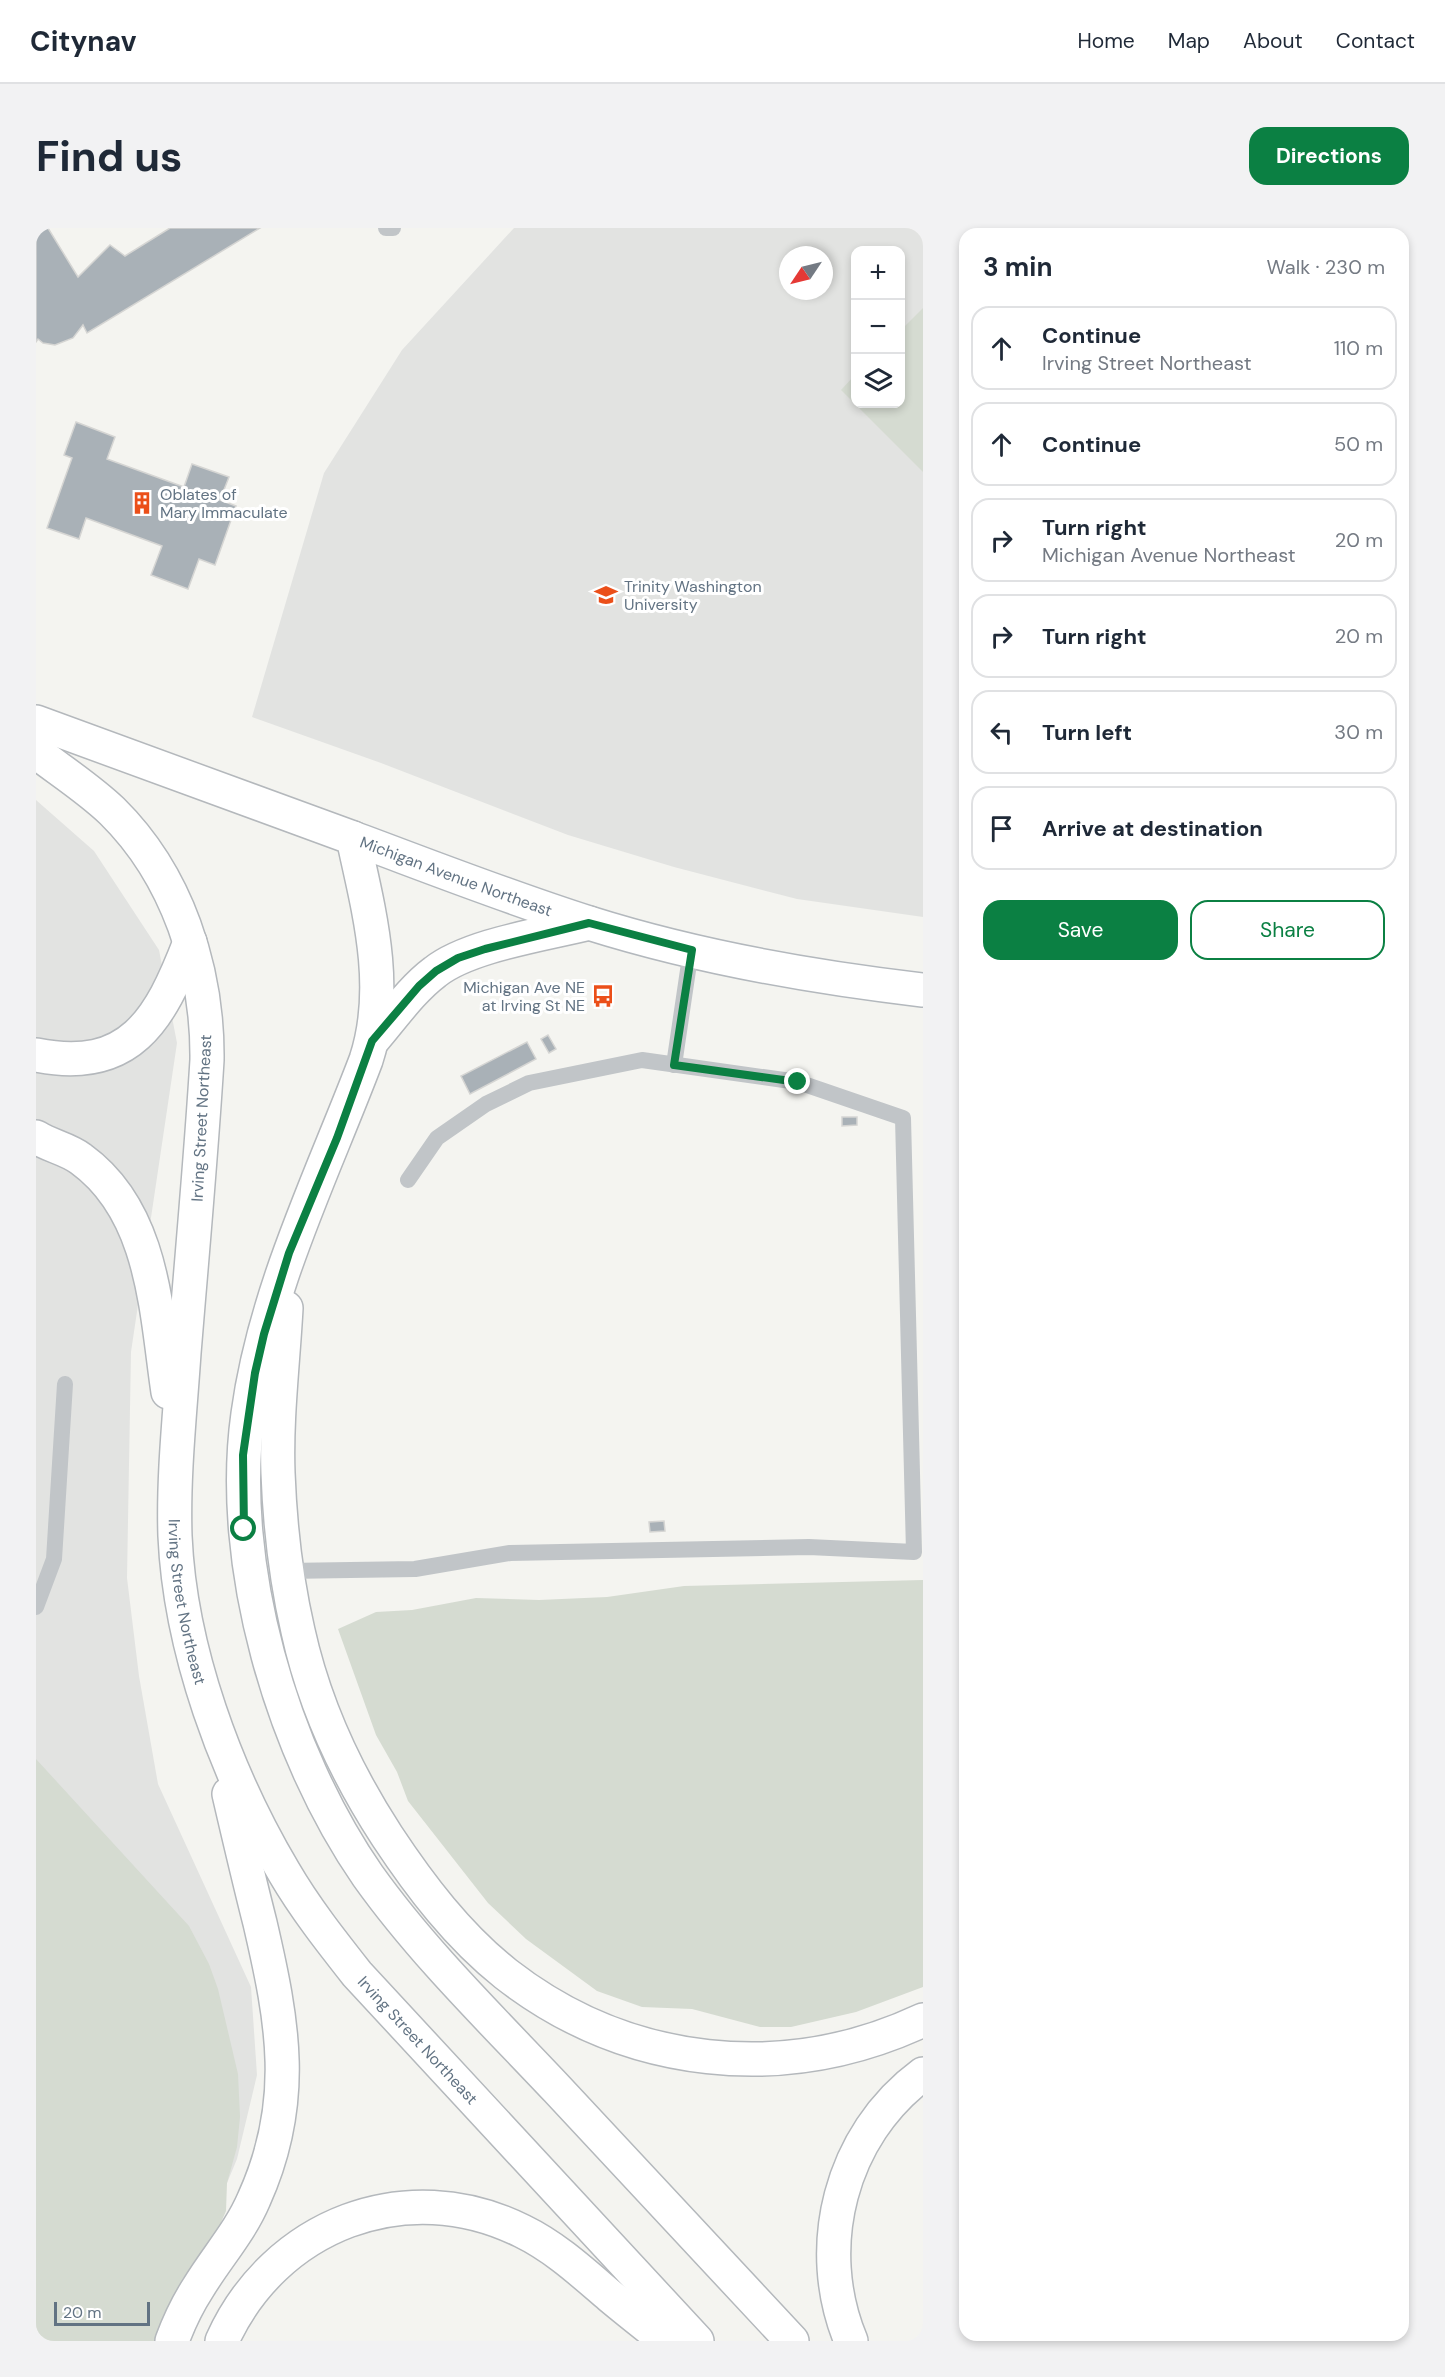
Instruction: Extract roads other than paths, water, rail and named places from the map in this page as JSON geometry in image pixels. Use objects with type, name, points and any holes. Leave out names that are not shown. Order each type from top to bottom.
[{"type":"main road","name":"Michigan Avenue Northeast","points":[[36,722],[589,923],[692,950],[785,970],[923,990]]},
{"type":"main road","name":"Irving Street Northeast","points":[[36,752],[110,809],[131,831],[161,873],[190,942],[203,994],[207,1060],[177,1453],[175,1537],[185,1615],[205,1693],[250,1809],[284,1872],[328,1937],[384,2004],[697,2341]]},
{"type":"main road","points":[[353,838],[377,972],[378,1008],[372,1041],[337,1138],[289,1253],[264,1334],[248,1412],[243,1455],[244,1529],[255,1595],[281,1697],[310,1774],[346,1841],[392,1907],[417,1938],[792,2341]]},
{"type":"main road","points":[[372,1041],[419,986],[452,961],[485,949],[589,923]]},
{"type":"main road","points":[[36,1054],[78,1060],[108,1054],[126,1043],[143,1028],[166,998],[190,942]]},
{"type":"main road","points":[[36,1137],[81,1158],[118,1199],[135,1227],[145,1251],[154,1296],[177,1453]]},
{"type":"main road","points":[[289,1253],[278,1471],[286,1571],[298,1632],[327,1724],[359,1790],[397,1852],[444,1912],[481,1952],[530,1991],[587,2023],[635,2043],[696,2056],[757,2060],[820,2053],[880,2038],[923,2020]]},
{"type":"main road","points":[[172,2341],[193,2296],[241,2226],[255,2199],[273,2146],[282,2094],[284,2062],[282,2033],[271,1970],[205,1693]]},
{"type":"main road","points":[[851,2341],[839,2308],[833,2259],[834,2229],[843,2187],[855,2157],[880,2116],[923,2074]]},
{"type":"main road","points":[[222,2341],[232,2320],[254,2287],[300,2245],[349,2220],[381,2211],[424,2206],[466,2210],[522,2230],[560,2254],[666,2341]]},
{"type":"lane","points":[[386,228],[393,228]]},
{"type":"lane","points":[[674,1065],[692,950]]},
{"type":"lane","points":[[286,1571],[415,1569],[510,1553],[809,1547],[914,1552],[903,1118],[798,1082],[642,1060],[529,1083],[486,1104],[437,1138],[408,1180]]},
{"type":"lane","points":[[36,1607],[54,1559],[65,1384]]},
{"type":"place","name":"Oblates of Mary Immaculate","points":[[142,503]]},
{"type":"place","name":"Trinity Washington University","points":[[606,595]]},
{"type":"place","name":"Michigan Ave NE at Irving St NE","points":[[603,996]]}]
